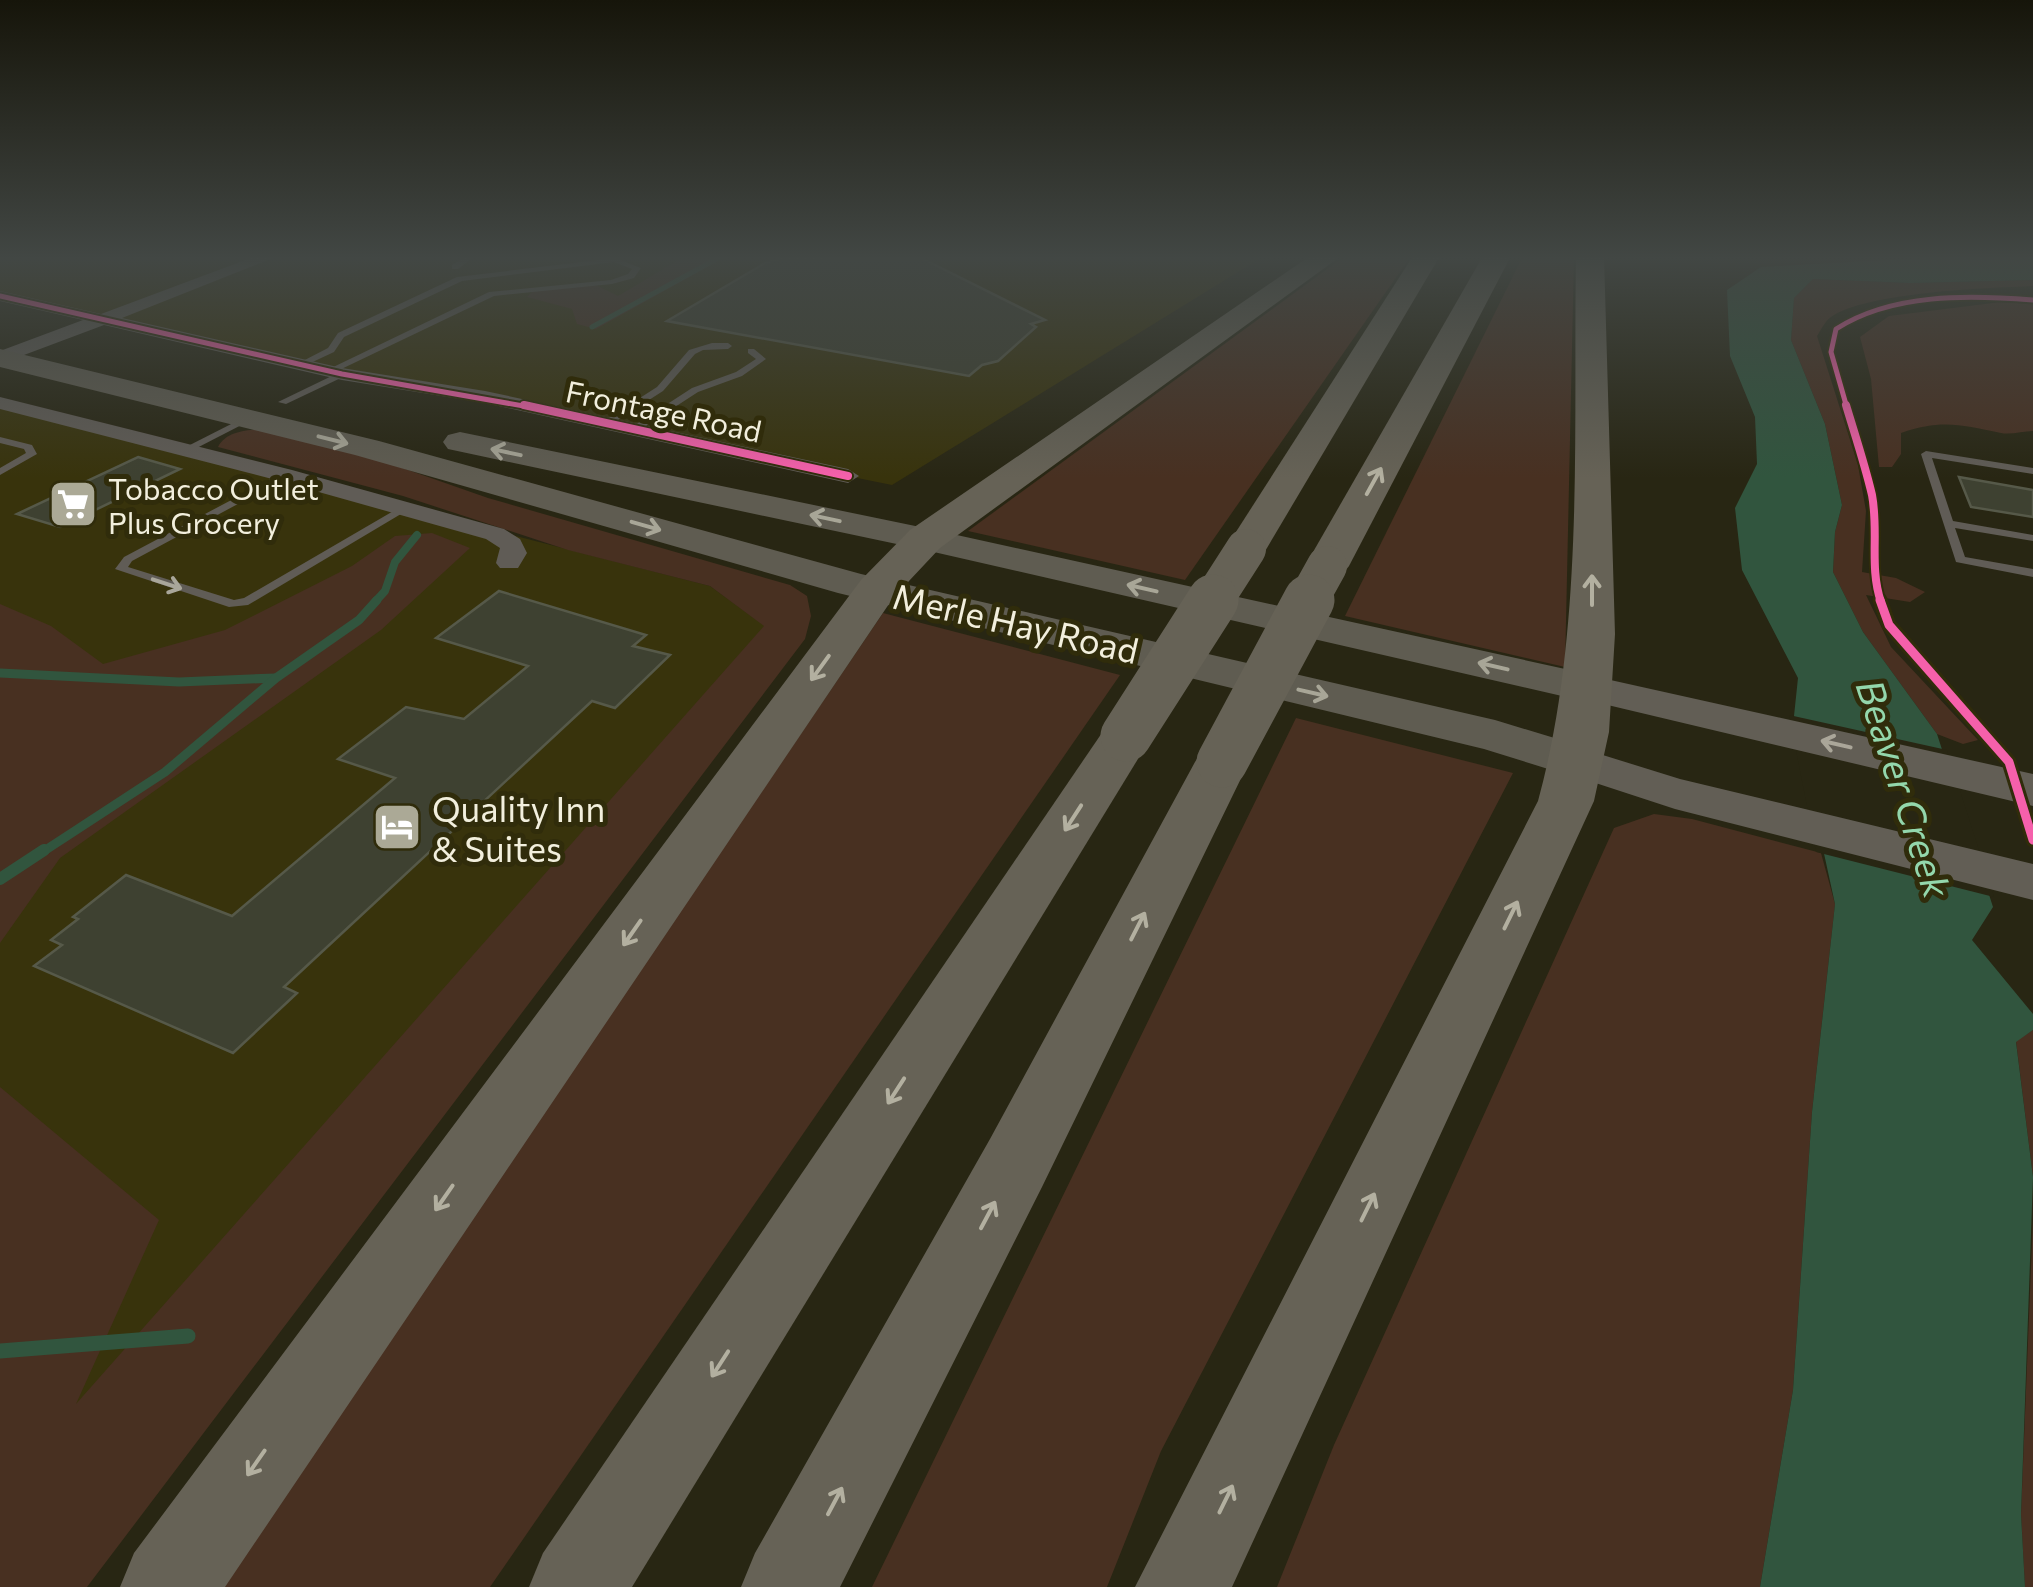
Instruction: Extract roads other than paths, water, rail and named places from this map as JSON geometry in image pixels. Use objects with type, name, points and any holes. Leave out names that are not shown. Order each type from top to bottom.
[{"type":"highway","points":[[168,1587],[877,589],[925,539],[1222,330]]},
{"type":"highway","points":[[577,1587],[1246,549],[1381,330]]},
{"type":"highway","points":[[789,1587],[1016,1163],[1326,566],[1456,330]]},
{"type":"highway","points":[[1184,1587],[1566,801],[1578,762],[1588,688],[1592,598],[1590,330]]},
{"type":"main road","name":"Merle Hay Road","points":[[18,340],[283,402],[925,539],[2033,790]]},
{"type":"main road","name":"Merle Hay Road","points":[[0,358],[367,448],[877,589],[1495,736],[1735,809],[2033,882]]},
{"type":"street","points":[[0,358],[18,340],[58,330]]},
{"type":"street","name":"Frontage Road","points":[[151,330],[336,372],[486,397],[848,476]]},
{"type":"street","points":[[0,402],[496,534],[511,544],[514,552],[509,563]]},
{"type":"lane","points":[[301,364],[331,350],[341,335],[351,330]]},
{"type":"lane","points":[[283,402],[420,330]]},
{"type":"lane","points":[[607,424],[664,387],[681,360],[698,350],[728,346]]},
{"type":"lane","points":[[634,430],[694,390],[739,374],[762,359],[751,350]]},
{"type":"lane","points":[[185,450],[248,419]]},
{"type":"lane","points":[[0,440],[28,448],[32,454],[0,472]]},
{"type":"lane","points":[[2033,471],[1926,454],[1960,560],[2033,573]]},
{"type":"lane","points":[[284,475],[128,559],[122,569],[233,604],[248,601],[406,508]]},
{"type":"lane","points":[[1948,524],[2033,538]]},
{"type":"water","name":"Beaver Creek","points":[[1729,330],[1792,330],[1791,340],[1825,424],[1842,505],[1835,532],[1833,572],[1863,632],[1937,734],[1993,907],[1972,940],[2033,1014],[2033,1030],[2016,1042],[2033,1177],[2021,1514],[2025,1587],[1760,1587],[1793,1390],[1812,1112],[1835,904],[1794,716],[1798,678],[1742,570],[1735,508],[1757,464],[1755,417],[1730,356]]},
{"type":"waterway","points":[[375,602],[385,591],[395,562],[417,535]]},
{"type":"waterway","points":[[41,853],[165,772],[276,678],[359,620],[377,600]]},
{"type":"waterway","points":[[0,673],[179,682],[275,678]]},
{"type":"waterway","points":[[0,879],[44,850]]},
{"type":"waterway","points":[[0,1351],[188,1336]]},
{"type":"place","name":"Tobacco Outlet Plus Grocery","points":[[73,504]]},
{"type":"place","name":"Quality Inn & Suites","points":[[397,827]]}]
